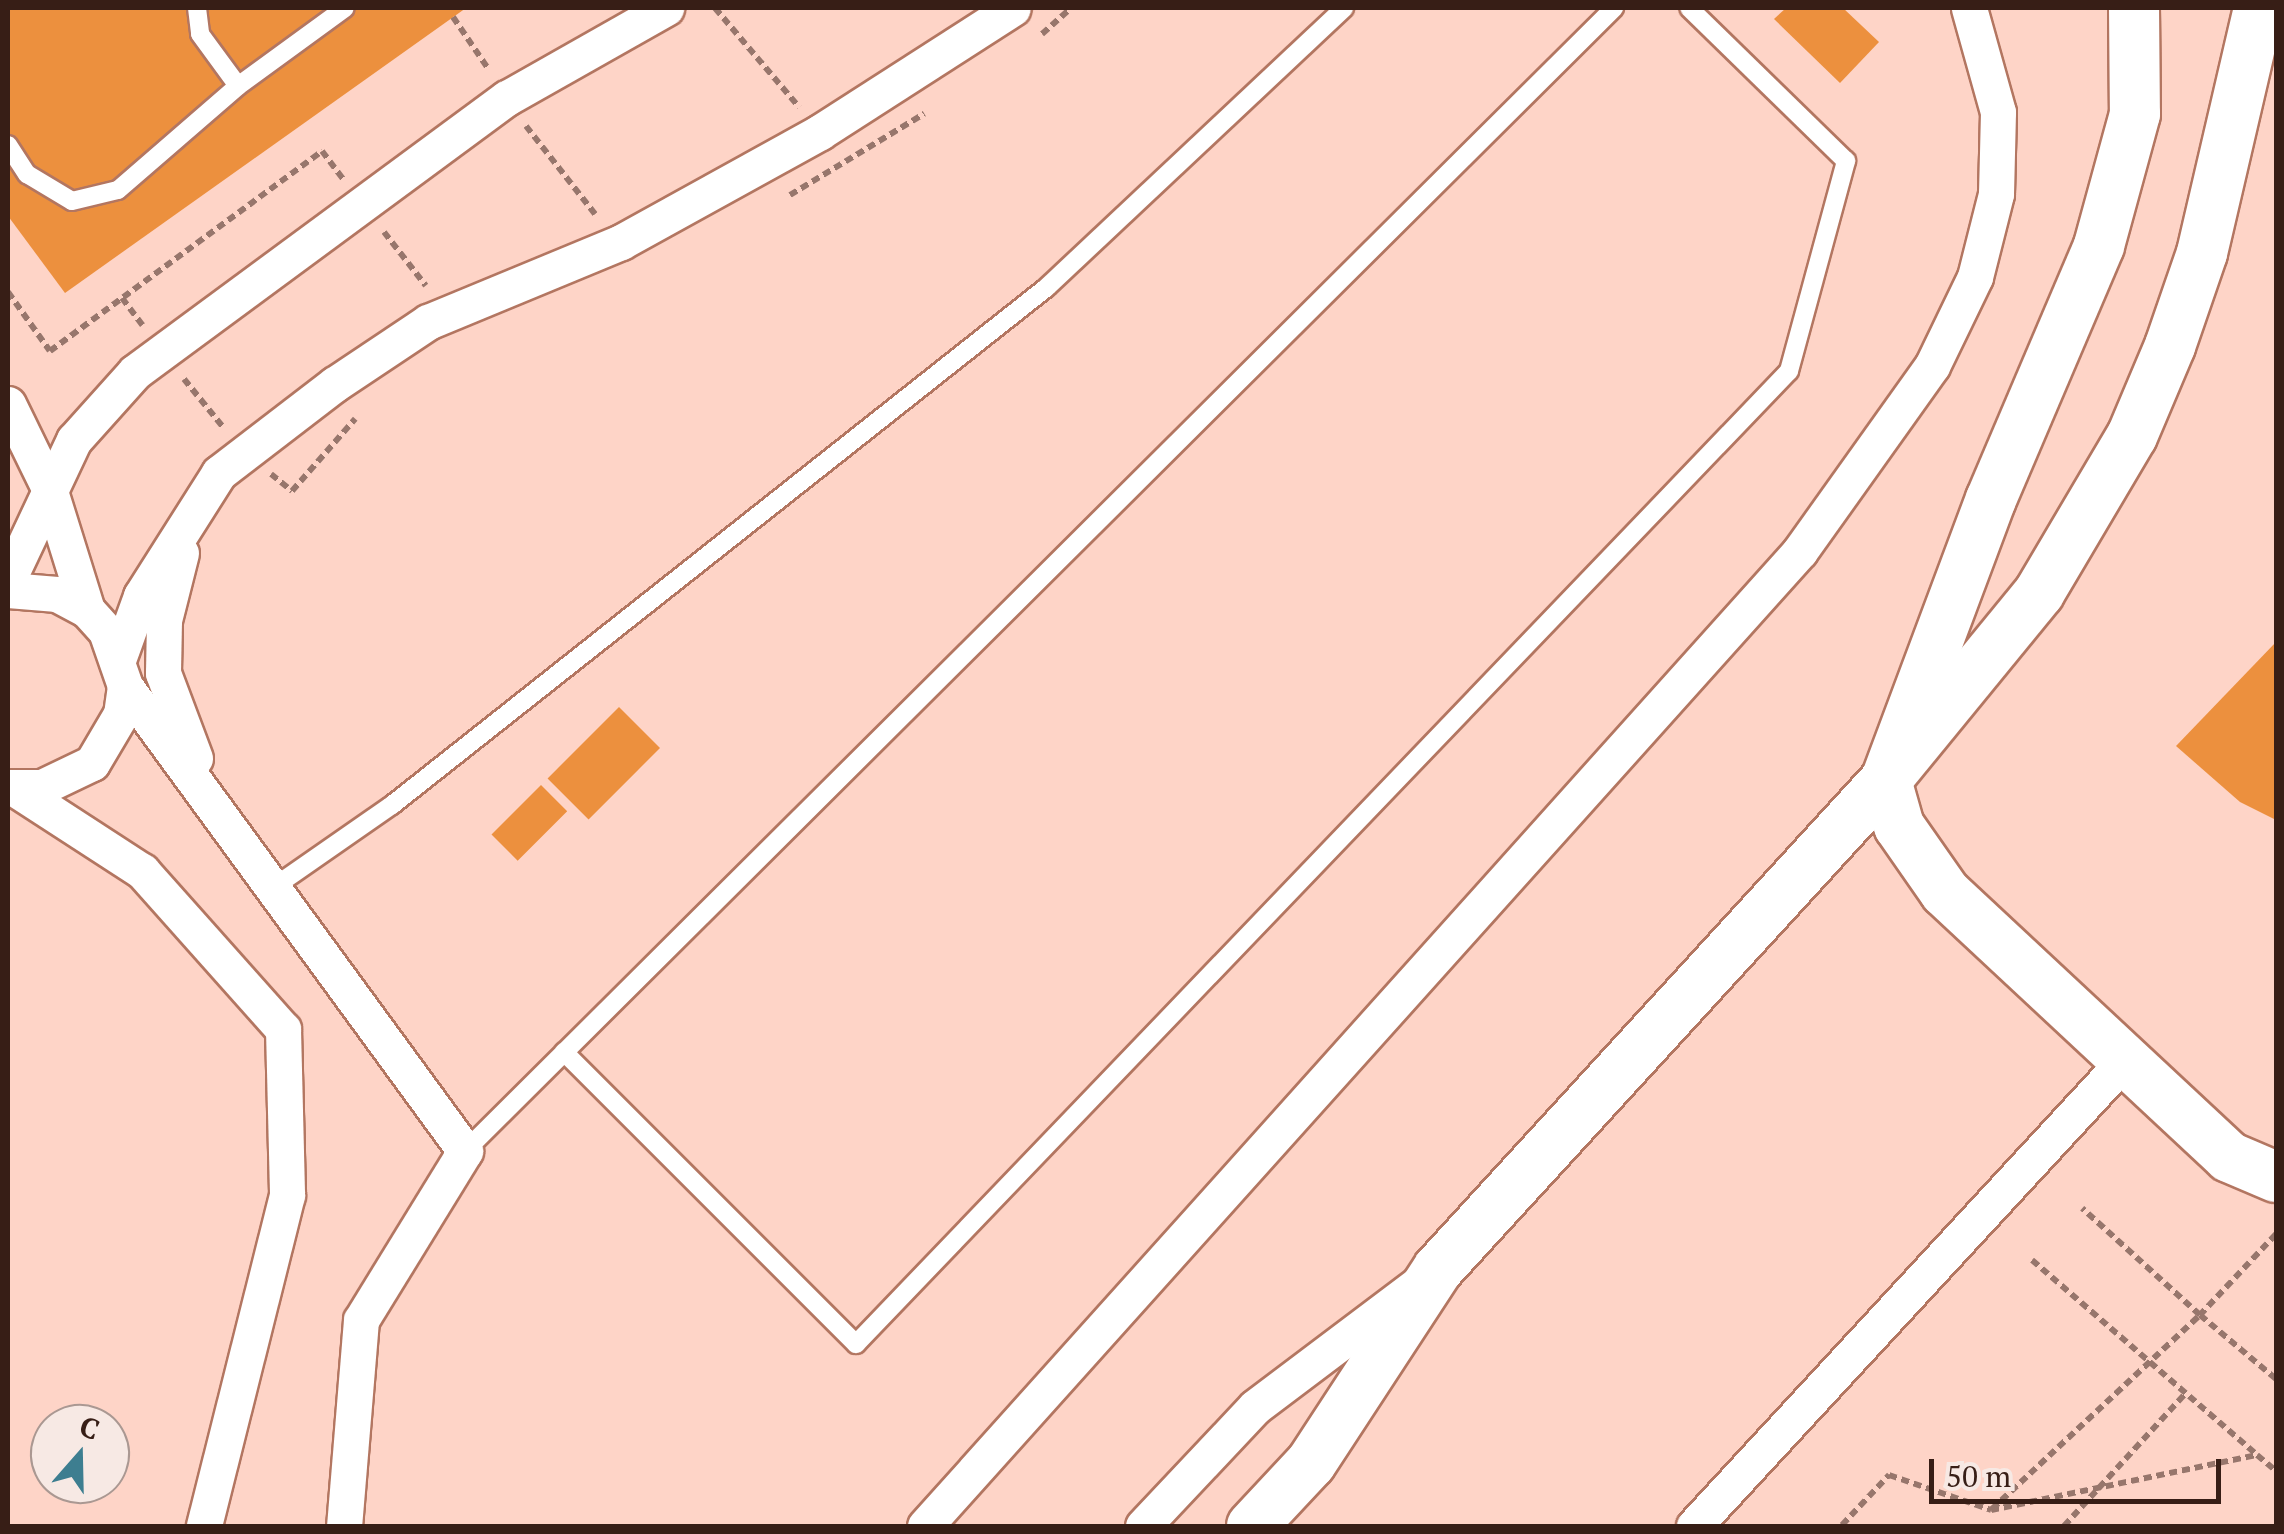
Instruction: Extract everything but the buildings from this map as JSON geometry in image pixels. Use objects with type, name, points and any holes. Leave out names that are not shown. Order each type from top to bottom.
[{"type":"street","points":[[8,580],[74,440],[135,372],[507,98],[666,8]]},
{"type":"street","points":[[10,787],[42,787],[92,763],[121,714],[122,672],[141,596],[219,474],[428,322],[621,242],[820,132],[1013,8]]},
{"type":"street","points":[[925,1526],[1800,551],[1932,366],[1975,277],[1996,194],[1998,112],[1970,8]]},
{"type":"street","points":[[2134,8],[2135,114],[2099,246],[1991,499],[1886,780],[1899,826],[1945,892],[2230,1157],[2276,1177]]},
{"type":"street","points":[[1252,1526],[1311,1463],[1438,1269],[1886,780],[2038,593],[2132,436],[2202,252],[2256,21]]},
{"type":"street","points":[[8,404],[49,488],[86,610],[122,672],[465,1150],[361,1320],[344,1526]]},
{"type":"street","points":[[219,474],[190,521],[176,569],[163,674],[222,812]]},
{"type":"street","points":[[8,590],[57,594],[86,610]]},
{"type":"street","points":[[10,787],[142,871],[282,1028],[287,1195],[204,1526]]},
{"type":"street","points":[[1694,1526],[2124,1061]]},
{"type":"street","points":[[1144,1526],[1254,1407],[1438,1269]]},
{"type":"lane","points":[[197,8],[200,34],[238,86]]},
{"type":"lane","points":[[8,145],[27,174],[72,201],[118,190],[238,86],[345,8]]},
{"type":"lane","points":[[274,887],[392,805],[1046,288],[1344,8]]},
{"type":"lane","points":[[465,1150],[1614,8]]},
{"type":"lane","points":[[564,1052],[856,1344],[1789,371],[1846,161],[1689,8]]},
{"type":"path","points":[[715,8],[848,165]]},
{"type":"path","points":[[453,17],[564,180],[621,242]]},
{"type":"path","points":[[2082,1208],[2276,1379]]},
{"type":"path","points":[[1992,1510],[2200,1315],[2276,1234]]},
{"type":"path","points":[[2032,1260],[2276,1471]]},
{"type":"path","points":[[2064,1526],[2186,1392]]},
{"type":"path","points":[[1842,1526],[1889,1475],[1992,1510],[2257,1455]]}]
